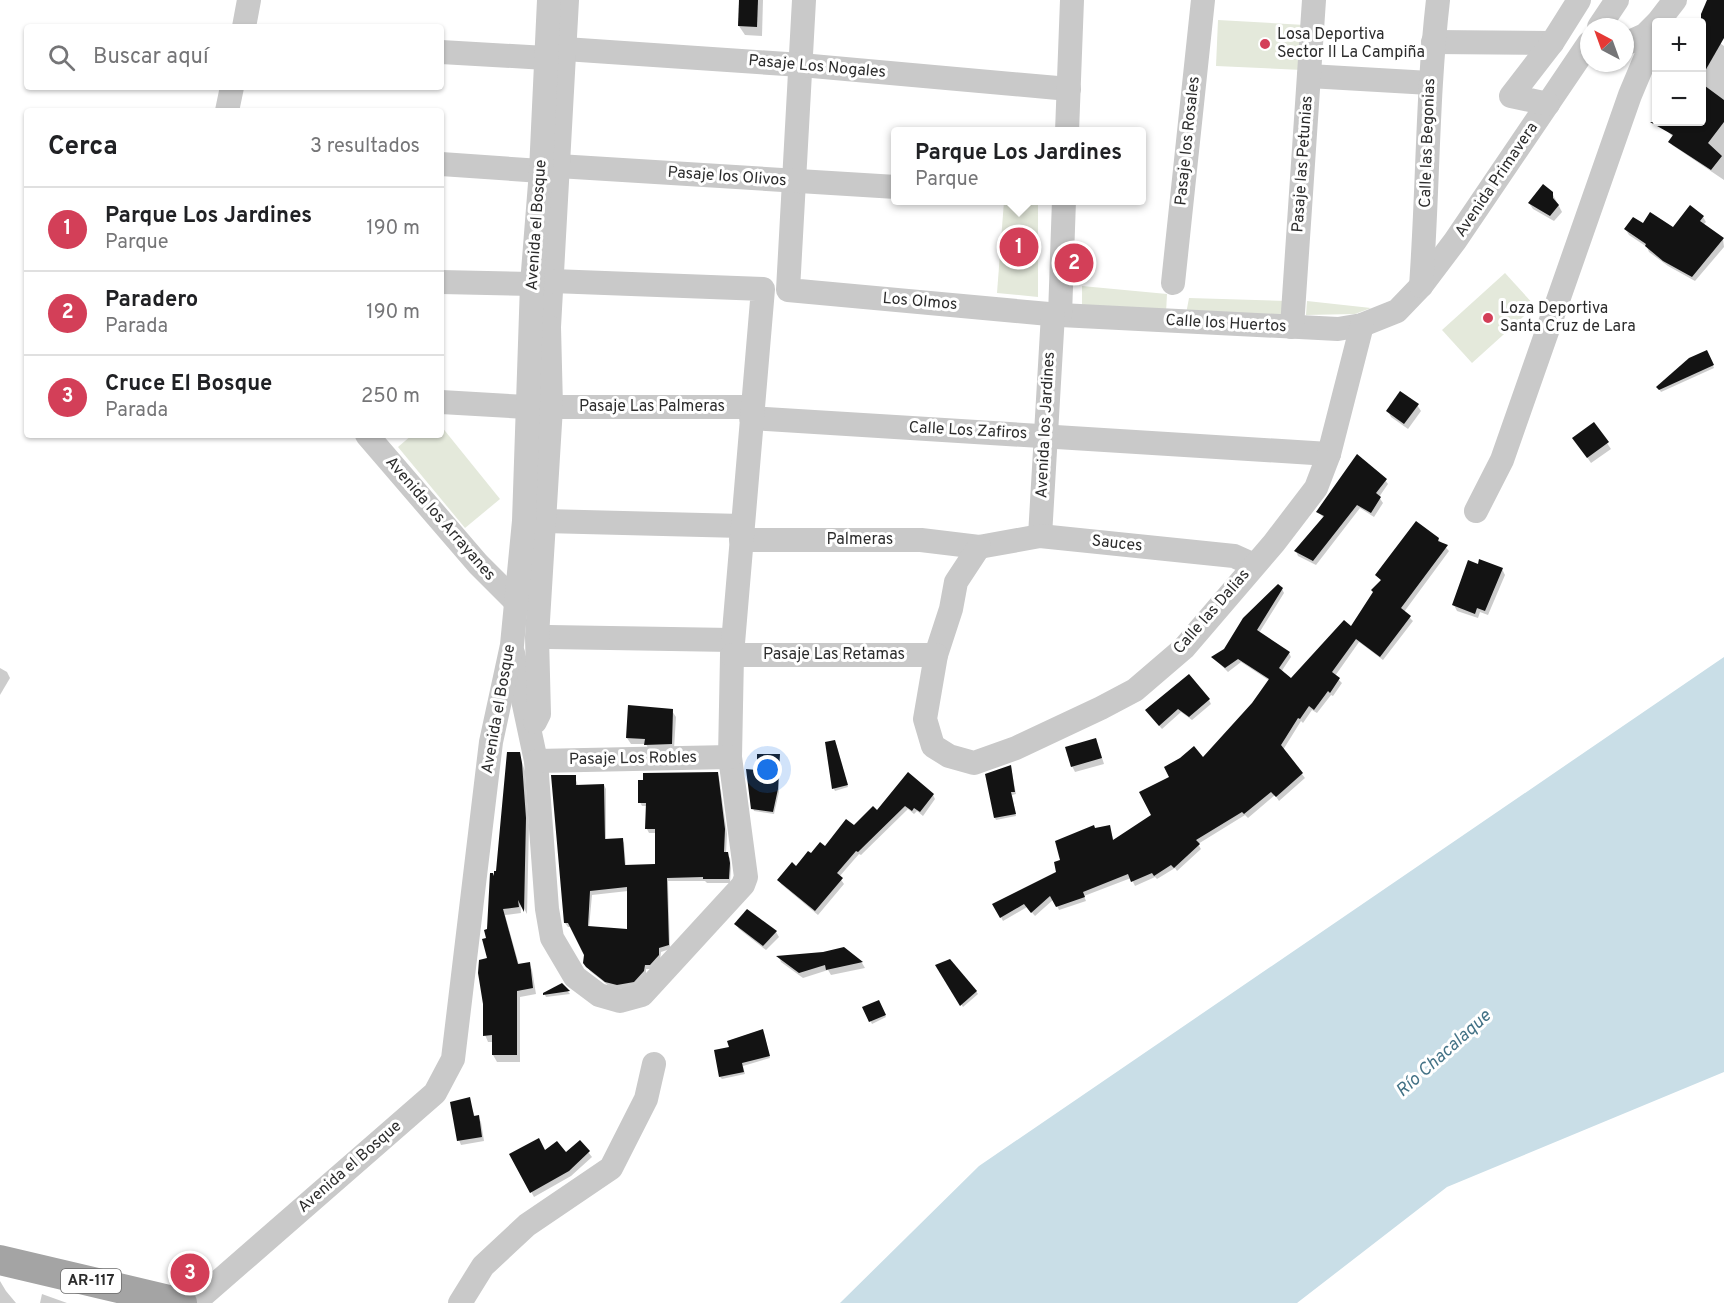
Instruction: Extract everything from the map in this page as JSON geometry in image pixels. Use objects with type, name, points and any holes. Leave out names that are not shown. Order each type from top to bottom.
[{"type":"main road","name":"AR-117","points":[[0,1260],[182,1303]]},
{"type":"street","points":[[245,24],[249,0]]},
{"type":"street","name":"Avenida el Bosque","points":[[194,1303],[435,1093],[453,1059],[490,742],[512,645],[524,521],[539,407],[540,326],[555,54],[549,0]]},
{"type":"street","points":[[555,54],[567,0]]},
{"type":"street","points":[[794,182],[804,0]]},
{"type":"street","points":[[1067,127],[1072,0]]},
{"type":"street","name":"Pasaje los Rosales","points":[[1173,283],[1203,0]]},
{"type":"street","name":"Pasaje las Petunias","points":[[1292,327],[1314,0]]},
{"type":"street","name":"Calle las Begonias","points":[[1421,286],[1430,83],[1438,0]]},
{"type":"street","points":[[1548,104],[1511,96],[1552,43],[1579,0]]},
{"type":"street","points":[[1605,18],[1617,0]]},
{"type":"street","points":[[1634,40],[1652,29]]},
{"type":"street","points":[[1433,42],[1552,43]]},
{"type":"street","points":[[1476,511],[1502,460],[1630,95],[1652,43]]},
{"type":"street","name":"Pasaje Los Nogales","points":[[444,51],[801,65],[1069,89]]},
{"type":"street","name":"Avenida Primavera","points":[[1397,311],[1421,286],[1455,241],[1580,58]]},
{"type":"street","points":[[1309,76],[1430,83]]},
{"type":"street","points":[[228,108],[231,90]]},
{"type":"street","name":"Pasaje los Olivos","points":[[444,164],[891,187]]},
{"type":"street","name":"Los Olmos","points":[[794,182],[788,290],[1056,314]]},
{"type":"street","name":"Avenida los Jardines","points":[[1040,536],[1064,205]]},
{"type":"street","points":[[444,282],[763,289],[732,647],[730,757],[746,877],[743,885],[642,996],[620,1001],[599,995],[577,979],[552,938],[536,761],[512,645]]},
{"type":"street","name":"Calle los Huertos","points":[[1056,314],[1338,329],[1362,325],[1397,311]]},
{"type":"street","name":"Calle las Dalias","points":[[936,655],[925,719],[933,746],[949,756],[974,762],[1016,748],[1135,690],[1184,648],[1274,543],[1316,488],[1329,454],[1362,325]]},
{"type":"street","name":"Pasaje Las Palmeras","points":[[444,402],[752,413]]},
{"type":"street","points":[[530,733],[539,714],[537,637],[544,521],[539,407]]},
{"type":"street","name":"Calle Los Zafiros","points":[[752,413],[1046,436],[1329,454]]},
{"type":"street","name":"Avenida los Arrayanes","points":[[370,438],[478,564],[515,601]]},
{"type":"street","name":"Palmeras","points":[[544,521],[742,533],[921,540],[978,547]]},
{"type":"street","name":"Sauces","points":[[978,547],[1040,536],[1234,556],[1254,565]]},
{"type":"street","points":[[936,655],[951,609],[956,582],[978,547]]},
{"type":"street","name":"Pasaje Las Retamas","points":[[549,637],[936,655]]},
{"type":"street","name":"Pasaje Los Robles","points":[[536,761],[730,757]]},
{"type":"street","points":[[460,1303],[483,1266],[527,1225],[611,1168],[646,1099],[654,1064]]},
{"type":"shaded area","points":[[1218,20],[1305,25],[1302,70],[1216,66]]},
{"type":"shaded area","points":[[1004,205],[1038,205],[1038,297],[997,293]]},
{"type":"shaded area","name":"Loza Deportiva Santa Cruz de Lara","points":[[1505,273],[1535,306],[1472,363],[1442,330]]},
{"type":"shaded area","points":[[1082,286],[1167,294],[1166,313],[1082,305]]},
{"type":"shaded area","points":[[1189,298],[1287,301],[1281,318],[1186,314]]},
{"type":"shaded area","points":[[1307,301],[1371,308],[1355,314],[1306,315]]},
{"type":"shaded area","points":[[444,430],[500,499],[465,528],[398,447],[408,438],[444,438]]},
{"type":"water","name":"Río Chacalaque","points":[[1724,657],[1724,1072],[1447,1187],[1297,1303],[840,1303],[979,1166]]},
{"type":"building","points":[[739,0],[758,0],[757,27],[738,26]]},
{"type":"building","points":[[1707,0],[1724,0],[1724,38],[1706,69],[1706,18],[1701,18]]},
{"type":"building","points":[[1706,87],[1724,100],[1724,122],[1708,143],[1722,156],[1711,170],[1668,142],[1673,135],[1657,126],[1706,126]]},
{"type":"building","points":[[1543,184],[1553,192],[1553,198],[1559,205],[1550,216],[1528,203]]},
{"type":"building","points":[[1690,205],[1704,216],[1700,221],[1724,238],[1692,277],[1663,261],[1645,246],[1646,244],[1624,229],[1633,217],[1643,223],[1650,212],[1673,227]]},
{"type":"building","points":[[1707,350],[1714,365],[1659,390],[1656,387],[1689,358]]},
{"type":"building","points":[[1400,391],[1419,404],[1404,424],[1386,411]]},
{"type":"building","points":[[1594,422],[1609,442],[1587,458],[1572,438]]},
{"type":"building","points":[[1357,454],[1387,479],[1376,493],[1381,497],[1371,513],[1357,505],[1313,561],[1294,551],[1324,516],[1316,512]]},
{"type":"building","points":[[1416,521],[1439,538],[1438,541],[1448,545],[1401,608],[1411,616],[1380,657],[1356,639],[1332,672],[1340,678],[1330,693],[1328,691],[1314,710],[1309,706],[1300,719],[1298,718],[1281,745],[1303,773],[1276,797],[1271,792],[1244,814],[1242,812],[1196,840],[1200,844],[1174,868],[1171,865],[1154,876],[1152,873],[1131,882],[1128,874],[1083,892],[1085,897],[1056,907],[1050,896],[1031,913],[1024,904],[1000,918],[992,904],[1056,872],[1054,862],[1060,860],[1055,841],[1094,825],[1095,828],[1110,825],[1113,840],[1151,815],[1139,792],[1169,777],[1164,767],[1180,758],[1194,746],[1203,757],[1252,703],[1269,679],[1238,659],[1225,668],[1211,657],[1224,649],[1243,618],[1278,584],[1283,588],[1257,630],[1290,652],[1279,668],[1291,678],[1344,620],[1351,626],[1373,592],[1371,590],[1381,580],[1375,575]]},
{"type":"building","points":[[1479,559],[1503,568],[1485,611],[1477,608],[1475,614],[1452,605],[1468,560],[1478,564]]},
{"type":"building","points":[[1189,674],[1210,699],[1189,717],[1178,709],[1159,726],[1145,710]]},
{"type":"building","points":[[628,705],[673,709],[672,744],[644,745],[645,739],[626,738]]},
{"type":"building","points":[[1096,738],[1102,758],[1071,767],[1065,747]]},
{"type":"building","points":[[835,740],[848,785],[832,789],[825,742]]},
{"type":"building","points":[[507,752],[520,752],[522,763],[526,818],[524,912],[518,900],[519,907],[503,909],[518,964],[530,962],[533,988],[517,991],[517,1055],[492,1055],[492,1035],[483,1036],[483,1004],[478,973],[479,960],[487,958],[482,939],[486,938],[484,930],[487,929],[490,873],[494,876],[494,871],[496,871]]},
{"type":"building","points":[[757,754],[780,754],[778,789],[773,812],[751,809],[746,769],[757,770]]},
{"type":"building","points":[[1011,765],[1015,792],[1011,792],[1016,814],[994,818],[985,774]]},
{"type":"building","points":[[718,772],[725,829],[724,852],[728,852],[730,863],[729,879],[667,878],[669,945],[659,948],[659,955],[650,965],[645,965],[644,971],[634,982],[617,985],[605,982],[586,967],[583,963],[584,955],[568,923],[564,923],[551,775],[576,775],[576,785],[604,784],[605,839],[623,838],[625,865],[655,864],[655,829],[645,829],[646,803],[638,803],[638,780],[643,780],[643,773]],"holes":[[[627,887],[627,929],[588,926],[590,891]]]},
{"type":"building","points":[[908,772],[934,794],[920,812],[914,808],[912,811],[905,806],[858,852],[856,851],[837,873],[843,878],[815,911],[777,880],[792,862],[796,866],[808,851],[811,853],[820,842],[825,846],[846,819],[854,825],[873,806],[877,810]]},
{"type":"building","points":[[747,909],[777,931],[763,946],[734,924]]},
{"type":"building","points":[[844,947],[863,962],[826,970],[825,965],[799,973],[776,956],[823,952]]},
{"type":"building","points":[[950,959],[977,991],[960,1006],[935,965]]},
{"type":"building","points":[[562,983],[570,991],[543,995],[543,993]]},
{"type":"building","points":[[879,1000],[886,1015],[869,1022],[862,1007]]},
{"type":"building","points":[[763,1029],[770,1056],[742,1063],[744,1072],[719,1077],[714,1050],[729,1047],[727,1041]]},
{"type":"building","points":[[470,1097],[474,1116],[479,1115],[482,1137],[457,1141],[450,1102]]},
{"type":"building","points":[[539,1138],[545,1150],[557,1141],[566,1152],[580,1140],[590,1151],[569,1171],[530,1193],[509,1154]]},
{"type":"place","name":"Losa Deportiva Sector II La Campiña","points":[[1265,44]]},
{"type":"place","name":"Parque Los Jardines","points":[[1019,247]]},
{"type":"place","name":"Paradero","points":[[1074,263]]},
{"type":"place","name":"Loza Deportiva Santa Cruz de Lara","points":[[1488,318]]},
{"type":"place","name":"Cruce El Bosque","points":[[190,1273]]}]
